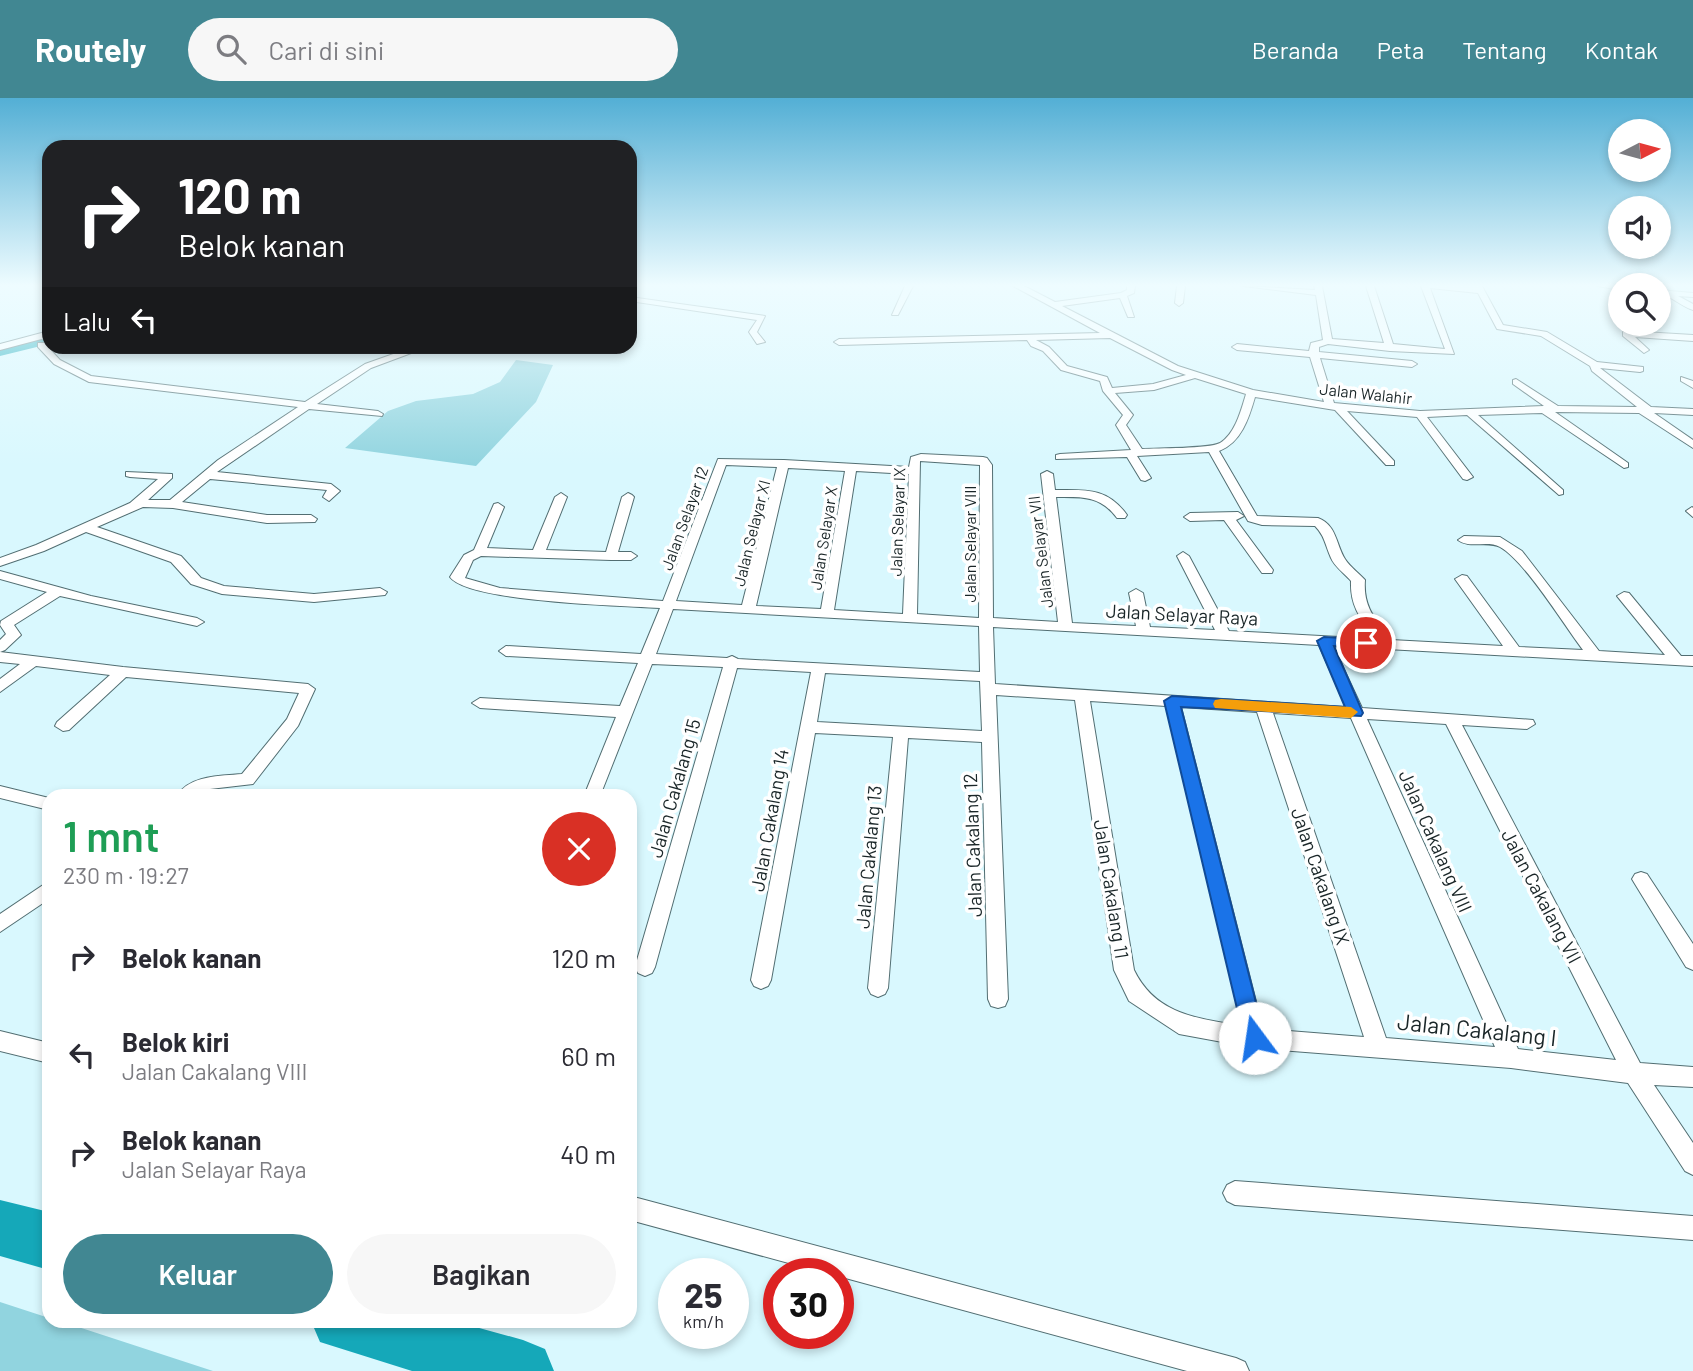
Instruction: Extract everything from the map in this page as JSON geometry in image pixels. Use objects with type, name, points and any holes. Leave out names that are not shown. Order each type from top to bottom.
[{"type":"street","points":[[0,356],[40,345]]},
{"type":"street","points":[[1035,345],[1046,349],[1063,368],[1104,379],[1108,391],[1128,415],[1121,425],[1145,478]]},
{"type":"street","name":"Jalan Walahir","points":[[1134,345],[1195,375],[1251,393],[1334,406],[1420,414],[1549,409],[1693,412]]},
{"type":"street","points":[[1314,345],[1314,354],[1334,406],[1390,463]]},
{"type":"street","points":[[1367,345],[1451,352],[1448,345]]},
{"type":"street","points":[[1563,345],[1595,365],[1640,369]]},
{"type":"street","points":[[1638,345],[1644,351]]},
{"type":"street","points":[[1237,346],[1412,364]]},
{"type":"street","points":[[52,354],[57,362],[89,379],[378,414]]},
{"type":"street","points":[[173,504],[208,475],[303,407],[369,366],[403,354]]},
{"type":"street","points":[[1595,365],[1595,369],[1646,411],[1693,445]]},
{"type":"street","points":[[1108,391],[1154,387],[1195,375]]},
{"type":"street","points":[[1516,382],[1624,465]]},
{"type":"street","points":[[1060,457],[1213,450],[1226,445],[1245,415],[1251,393]]},
{"type":"street","points":[[1420,414],[1468,477]]},
{"type":"street","points":[[1471,414],[1559,492]]},
{"type":"street","points":[[1213,450],[1251,516]]},
{"type":"street","name":"Jalan Selayar IX","points":[[910,618],[915,460],[921,457],[975,458],[983,460],[986,465]]},
{"type":"street","name":"Jalan Selayar 12","points":[[668,606],[722,461],[784,463]]},
{"type":"street","points":[[784,463],[914,471]]},
{"type":"street","name":"Jalan Selayar XI","points":[[748,610],[784,463]]},
{"type":"street","name":"Jalan Selayar VIII","points":[[986,465],[988,683]]},
{"type":"street","name":"Jalan Selayar X","points":[[827,614],[851,467]]},
{"type":"street","points":[[0,562],[87,528],[135,505],[168,476],[130,474]]},
{"type":"street","name":"Jalan Selayar VII","points":[[1047,474],[1066,627]]},
{"type":"street","points":[[208,475],[331,487],[334,491],[329,497]]},
{"type":"street","points":[[1051,493],[1098,495],[1108,498],[1121,515]]},
{"type":"street","points":[[538,553],[561,497]]},
{"type":"street","points":[[611,556],[628,498]]},
{"type":"street","points":[[135,505],[173,504],[267,519],[311,519]]},
{"type":"street","points":[[498,508],[479,552],[631,556]]},
{"type":"street","points":[[1227,516],[1267,570]]},
{"type":"street","points":[[1190,517],[1251,516],[1262,521],[1310,521],[1321,525],[1337,550],[1337,558],[1357,580],[1357,597],[1387,645]]},
{"type":"street","points":[[87,528],[176,559],[195,581],[222,590],[314,598],[380,592]]},
{"type":"street","points":[[1464,540],[1500,541],[1518,554],[1595,656]]},
{"type":"street","name":"Jalan Selayar Raya","points":[[479,552],[468,558],[457,577],[460,581],[499,592],[668,606],[1693,661]]},
{"type":"street","points":[[1183,556],[1224,636]]},
{"type":"street","points":[[0,575],[57,592],[197,622]]},
{"type":"street","points":[[1462,579],[1515,652]]},
{"type":"street","points":[[0,646],[14,635],[6,624],[57,592]]},
{"type":"street","points":[[1136,593],[1144,631]]},
{"type":"street","points":[[1625,596],[1677,660]]},
{"type":"street","points":[[595,789],[668,606]]},
{"type":"street","name":"Jalan Cakalang VIII","points":[[1324,641],[1511,1058]]},
{"type":"street","points":[[506,651],[819,667],[1082,695],[1527,724]]},
{"type":"street","points":[[0,657],[123,672],[309,689],[293,719],[247,780],[207,783],[197,789]]},
{"type":"street","points":[[0,687],[33,661]]},
{"type":"street","name":"Jalan Cakalang 15","points":[[645,967],[732,661]]},
{"type":"street","name":"Jalan Cakalang 14","points":[[761,980],[819,667]]},
{"type":"street","points":[[64,726],[123,672]]},
{"type":"street","name":"Jalan Cakalang 12","points":[[988,683],[998,999]]},
{"type":"street","name":"Jalan Cakalang 11","points":[[1082,695],[1124,970],[1136,995],[1179,1024],[1255,1038]]},
{"type":"street","points":[[1172,701],[1255,1038]]},
{"type":"street","points":[[480,704],[626,712]]},
{"type":"street","name":"Jalan Cakalang IX","points":[[1263,707],[1378,1046]]},
{"type":"street","name":"Jalan Cakalang VII","points":[[1451,719],[1634,1073],[1693,1163]]},
{"type":"street","points":[[808,727],[990,737]]},
{"type":"street","name":"Jalan Cakalang 13","points":[[878,988],[901,731]]},
{"type":"street","points":[[0,792],[42,802]]},
{"type":"street","points":[[1641,879],[1693,961]]},
{"type":"street","points":[[0,924],[42,894]]},
{"type":"street","name":"Jalan Cakalang I","points":[[1255,1038],[1378,1046],[1693,1077]]},
{"type":"street","points":[[0,1041],[42,1051]]},
{"type":"street","points":[[1235,1193],[1693,1228]]},
{"type":"street","points":[[637,1210],[1236,1371]]},
{"type":"shaded area","points":[[516,360],[553,365],[536,402],[476,466],[345,448],[388,411],[416,401],[473,394],[500,382]]},
{"type":"shaded area","points":[[0,1302],[42,1316],[42,1328],[81,1328],[213,1371],[0,1371]]},
{"type":"waterway","points":[[0,352],[27,345]]},
{"type":"waterway","points":[[0,1228],[42,1239]]},
{"type":"waterway","points":[[366,1328],[523,1371]]},
{"type":"slow traffic","points":[[1221,704],[1351,712]]},
{"type":"route","points":[[1255,1038],[1172,701],[1356,713],[1324,641],[1366,643]]}]
